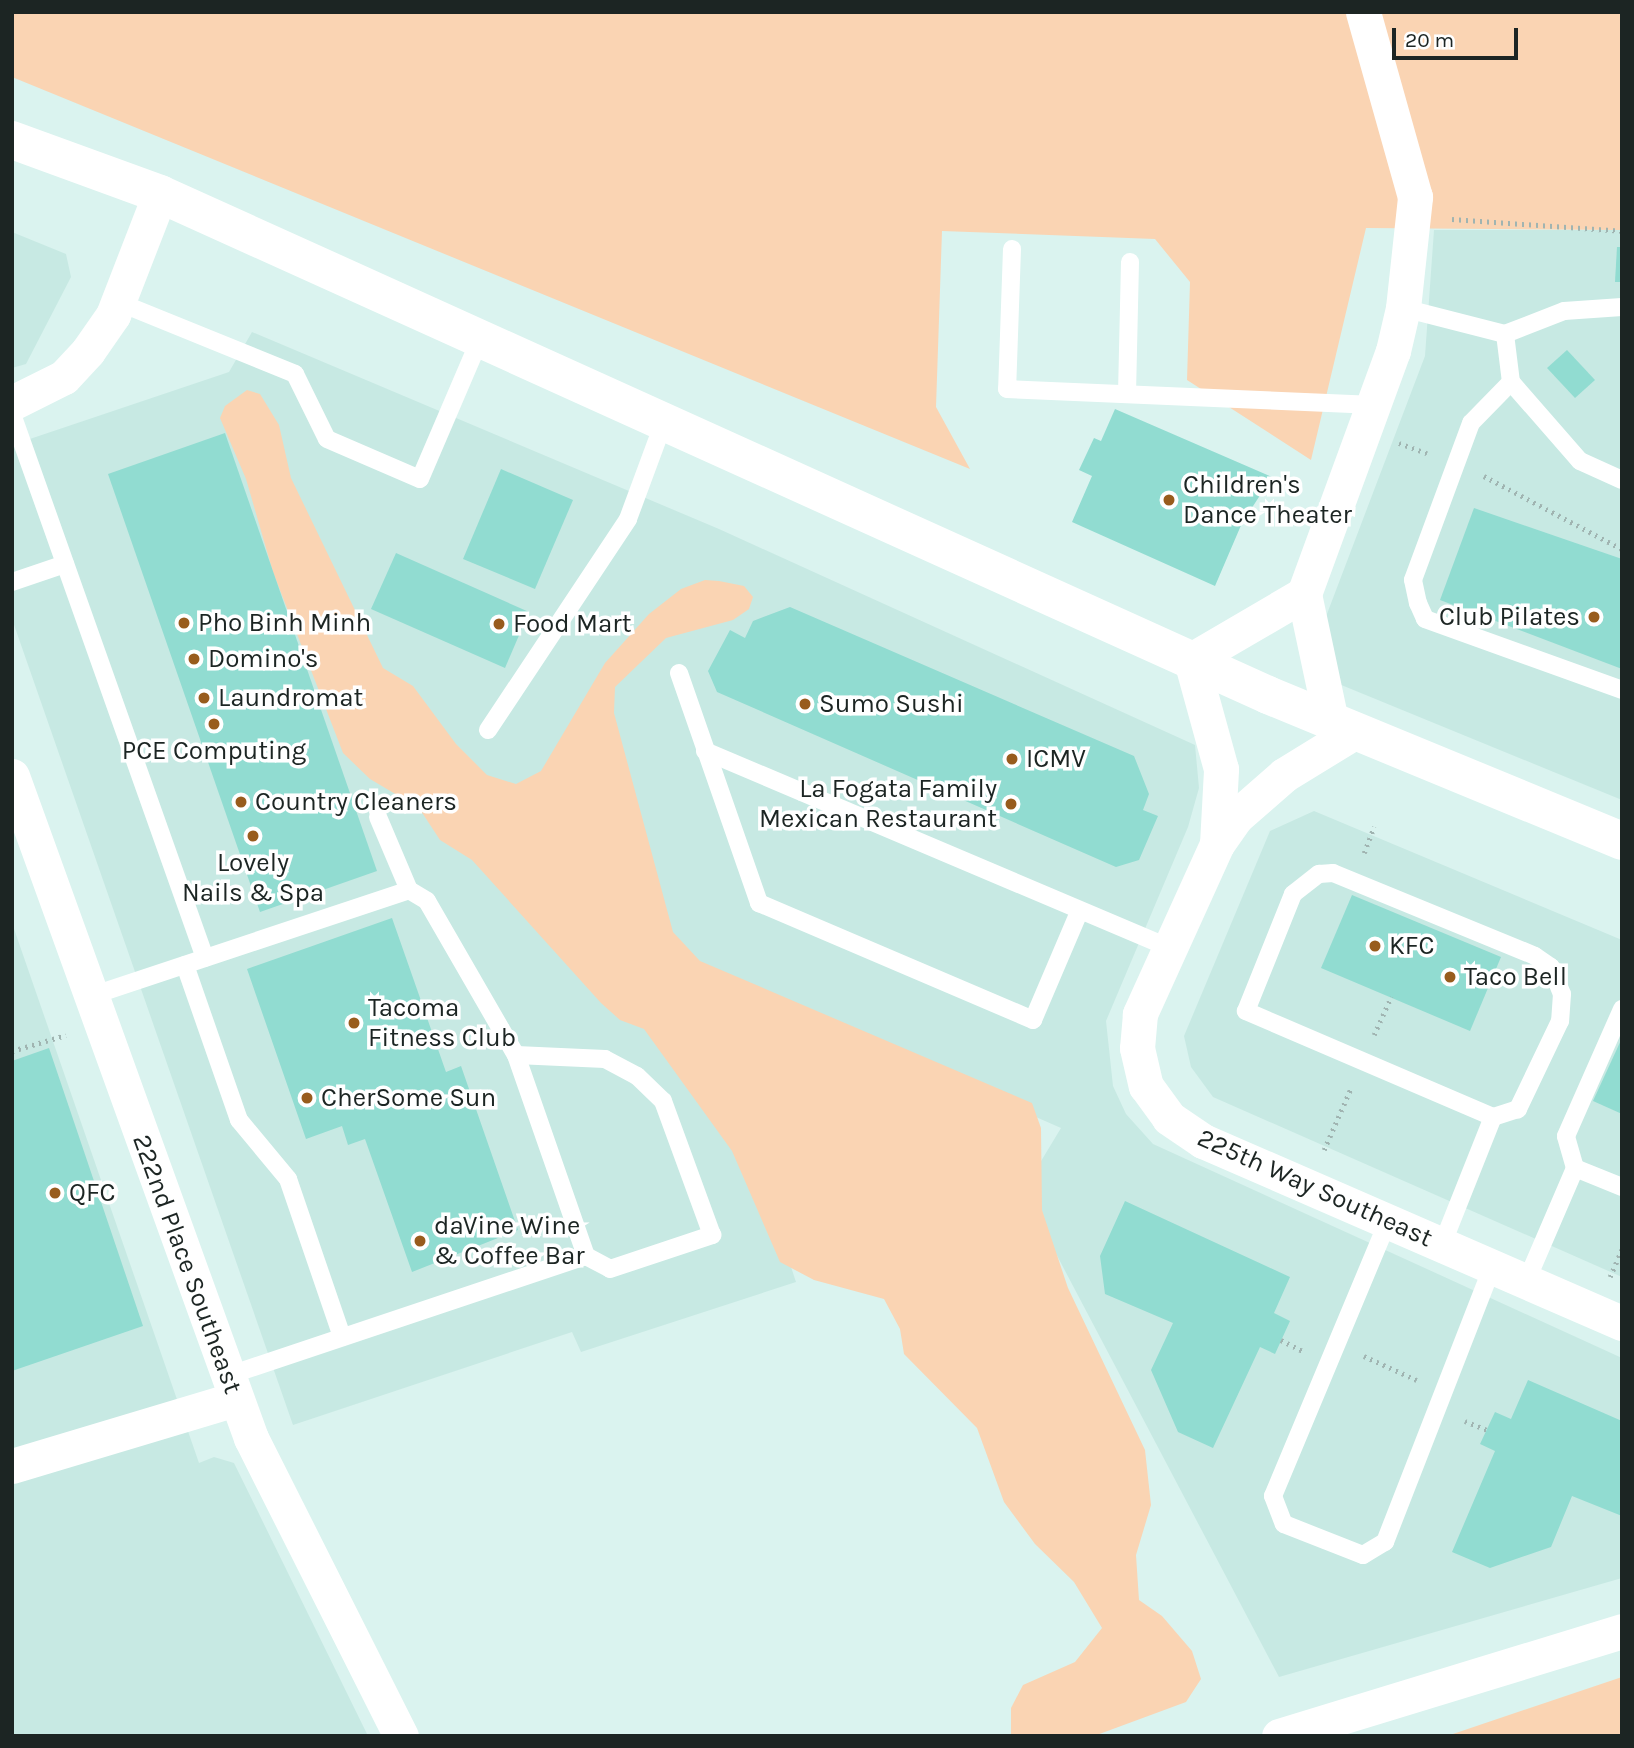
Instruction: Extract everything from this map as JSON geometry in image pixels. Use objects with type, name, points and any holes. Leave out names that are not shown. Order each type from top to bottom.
[{"type":"main road","points":[[12,140],[160,194],[665,419],[1342,727],[1622,841]]},
{"type":"street","points":[[1217,844],[1236,817],[1342,727],[1304,594],[1371,418],[1403,309],[1415,197],[1363,12]]},
{"type":"street","points":[[12,403],[64,377],[88,351],[118,302],[160,194]]},
{"type":"street","points":[[1217,844],[1221,769],[1191,660],[1304,594]]},
{"type":"street","name":"222nd Place Southeast","points":[[12,776],[231,1387],[401,1736]]},
{"type":"street","name":"225th Way Southeast","points":[[1217,844],[1136,1032],[1140,1067],[1153,1100],[1169,1118],[1203,1141],[1622,1323]]},
{"type":"street","points":[[12,1466],[231,1387]]},
{"type":"street","points":[[1279,1736],[1622,1631]]},
{"type":"lane","points":[[1012,249],[1007,389],[1127,394],[1371,418]]},
{"type":"lane","points":[[1127,394],[1130,262]]},
{"type":"lane","points":[[118,302],[295,374],[327,439],[420,479],[481,337]]},
{"type":"lane","points":[[1403,309],[1505,334],[1564,311],[1622,307]]},
{"type":"lane","points":[[1505,334],[1511,382],[1580,461],[1622,480]]},
{"type":"lane","points":[[1511,382],[1471,423],[1413,580],[1425,619],[1622,690]]},
{"type":"lane","points":[[12,414],[205,958]]},
{"type":"lane","points":[[488,730],[628,519],[665,419]]},
{"type":"lane","points":[[12,582],[65,564]]},
{"type":"lane","points":[[679,673],[759,903],[1033,1020],[1079,912]]},
{"type":"lane","points":[[705,751],[1079,912],[1170,948]]},
{"type":"lane","points":[[378,817],[409,890],[427,901],[516,1055],[586,1256],[610,1269],[712,1235],[663,1101],[638,1076],[605,1059],[516,1055]]},
{"type":"lane","points":[[1319,874],[1348,878],[1535,956],[1558,978],[1563,1007],[1560,1021],[1518,1109],[1493,1117],[1246,1011],[1293,894],[1319,874]]},
{"type":"lane","points":[[91,996],[409,890]]},
{"type":"lane","points":[[185,965],[239,1120],[288,1178],[342,1337]]},
{"type":"lane","points":[[1527,1282],[1576,1168],[1566,1136],[1622,1009]]},
{"type":"lane","points":[[1442,1245],[1493,1117]]},
{"type":"lane","points":[[1576,1168],[1622,1187]]},
{"type":"lane","points":[[1388,1221],[1273,1496],[1284,1524],[1363,1555],[1385,1542],[1493,1267]]},
{"type":"lane","points":[[231,1387],[342,1337],[586,1256]]},
{"type":"path","points":[[1412,216],[1622,231]]},
{"type":"path","points":[[1371,418],[1622,549]]},
{"type":"path","points":[[12,1051],[59,1037]]},
{"type":"path","points":[[1281,1340],[1305,1352],[1361,1354],[1430,1386],[1459,1418],[1487,1430]]},
{"type":"shaded area","points":[[12,12],[1622,12],[1622,230],[1366,228],[1311,460],[1187,380],[1190,282],[1155,239],[942,231],[936,407],[970,469],[12,77]]},
{"type":"shaded area","points":[[1434,230],[1622,230],[1622,800],[1334,682],[1311,656],[1425,356]]},
{"type":"shaded area","points":[[12,232],[66,254],[71,277],[26,364],[12,368]]},
{"type":"shaded area","points":[[252,332],[719,529],[1195,745],[1199,788],[1188,827],[1106,1021],[1113,1086],[1126,1114],[1153,1144],[1622,1358],[1622,1578],[1279,1677],[1023,1191],[1061,1128],[669,957],[530,816],[750,1143],[796,1282],[581,1352],[572,1332],[293,1425],[12,619],[12,445],[229,372]]},
{"type":"shaded area","points":[[247,390],[260,394],[279,425],[291,478],[383,668],[413,686],[456,744],[487,775],[516,784],[541,771],[605,663],[649,614],[681,589],[705,580],[719,581],[744,586],[753,597],[749,609],[733,620],[666,638],[615,687],[614,713],[673,932],[700,961],[1032,1103],[1041,1128],[1042,1210],[1068,1288],[1145,1450],[1151,1505],[1136,1555],[1139,1600],[1162,1616],[1192,1651],[1201,1679],[1186,1702],[1094,1736],[1011,1734],[1011,1708],[1023,1685],[1075,1662],[1102,1628],[1074,1582],[1035,1544],[1004,1502],[977,1428],[904,1354],[900,1329],[884,1299],[814,1280],[780,1262],[732,1151],[644,1029],[620,1020],[601,1003],[472,860],[440,840],[419,808],[370,779],[343,753],[273,572],[246,479],[220,418],[225,406]]},
{"type":"shaded area","points":[[1314,811],[1622,940],[1622,1277],[1213,1097],[1191,1067],[1184,1036],[1270,831]]},
{"type":"shaded area","points":[[12,923],[199,1463],[214,1457],[234,1463],[368,1736],[12,1736]]},
{"type":"shaded area","points":[[1622,1677],[1622,1736],[1447,1736]]},
{"type":"building","points":[[1617,247],[1622,247],[1622,282],[1615,282]]},
{"type":"building","points":[[1567,350],[1595,380],[1575,398],[1547,368]]},
{"type":"building","name":"Children's Dance Theater","points":[[1115,409],[1272,477],[1242,523],[1215,586],[1072,522],[1092,476],[1079,470],[1094,438],[1101,441]]},
{"type":"building","points":[[225,433],[377,871],[260,912],[108,474]]},
{"type":"building","points":[[501,469],[573,500],[535,589],[463,559]]},
{"type":"building","points":[[1474,508],[1622,559],[1622,669],[1440,600]]},
{"type":"building","points":[[396,553],[529,612],[505,668],[371,609]]},
{"type":"building","points":[[790,607],[1134,756],[1149,794],[1143,810],[1158,816],[1139,860],[1116,867],[717,692],[708,671],[730,630],[745,638],[753,621]]},
{"type":"building","points":[[1352,895],[1501,957],[1470,1031],[1321,968]]},
{"type":"building","points":[[392,918],[446,1072],[461,1066],[518,1230],[412,1272],[365,1139],[348,1145],[342,1126],[306,1139],[247,969]]},
{"type":"building","points":[[1622,1038],[1622,1114],[1593,1101]]},
{"type":"building","name":"QFC","points":[[49,1048],[143,1326],[12,1371],[12,1061]]},
{"type":"building","points":[[1125,1201],[1290,1277],[1274,1313],[1290,1321],[1275,1354],[1260,1347],[1213,1448],[1178,1432],[1151,1370],[1173,1323],[1105,1294],[1100,1256]]},
{"type":"building","points":[[1528,1380],[1622,1421],[1622,1516],[1572,1496],[1551,1547],[1490,1568],[1452,1552],[1495,1451],[1480,1444],[1495,1412],[1511,1419]]},
{"type":"place","name":"Children's Dance Theater","points":[[1169,500]]},
{"type":"place","name":"Club Pilates","points":[[1594,617]]},
{"type":"place","name":"Pho Binh Minh","points":[[184,623]]},
{"type":"place","name":"Food Mart","points":[[499,624]]},
{"type":"place","name":"Domino's","points":[[194,659]]},
{"type":"place","name":"Laundromat","points":[[204,698]]},
{"type":"place","name":"Sumo Sushi","points":[[805,704]]},
{"type":"place","name":"PCE Computing","points":[[214,724]]},
{"type":"place","name":"ICMV","points":[[1012,759]]},
{"type":"place","name":"Country Cleaners","points":[[241,802]]},
{"type":"place","name":"La Fogata Family Mexican Restaurant","points":[[1011,804]]},
{"type":"place","name":"Lovely Nails & Spa","points":[[253,836]]},
{"type":"place","name":"KFC","points":[[1375,946]]},
{"type":"place","name":"Taco Bell","points":[[1450,977]]},
{"type":"place","name":"Tacoma Fitness Club","points":[[354,1023]]},
{"type":"place","name":"CherSome Sun","points":[[307,1098]]},
{"type":"place","name":"QFC","points":[[55,1193]]},
{"type":"place","name":"daVine Wine & Coffee Bar","points":[[420,1241]]}]
